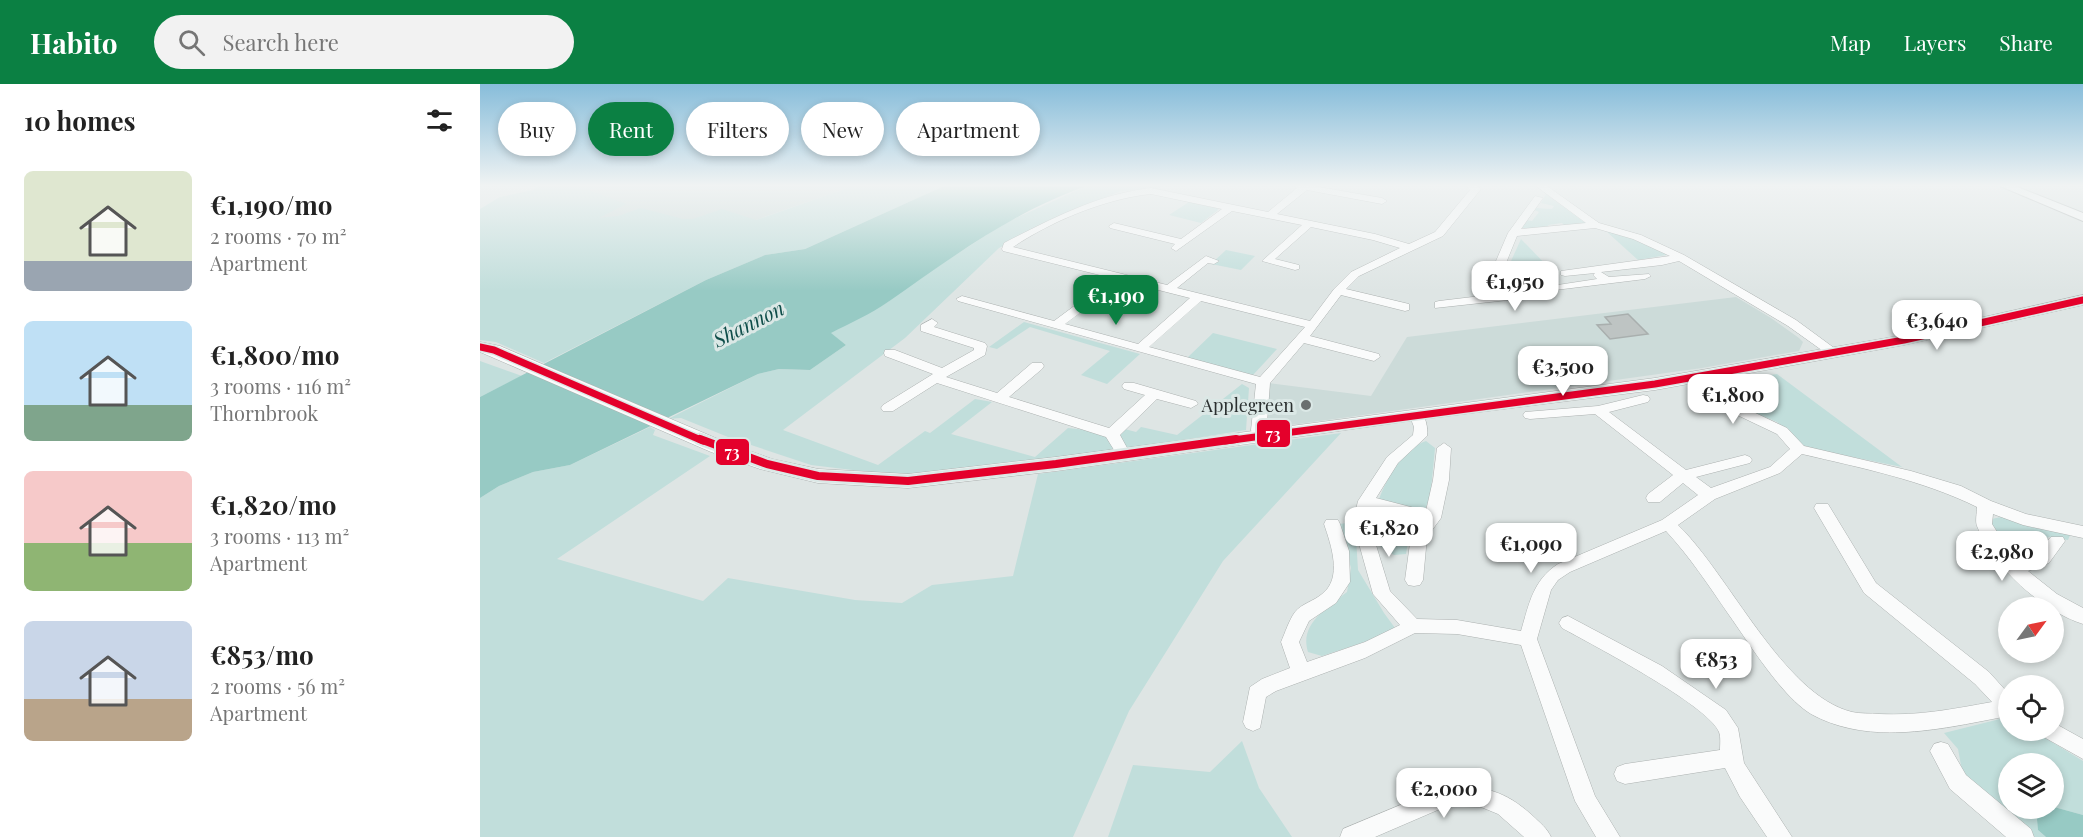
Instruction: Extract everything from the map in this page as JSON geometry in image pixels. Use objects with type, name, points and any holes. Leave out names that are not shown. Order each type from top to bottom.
[{"type":"main road","points":[[480,347],[494,350],[661,422],[767,464],[818,476],[870,481],[908,481],[1124,455],[1688,378],[1904,340],[2083,300]]},
{"type":"street","points":[[1054,221],[1008,245],[1007,249],[1313,325]]},
{"type":"street","points":[[1114,226],[1178,246],[1211,221]]},
{"type":"street","points":[[1301,221],[1375,237],[1410,248]]},
{"type":"street","points":[[1259,436],[1260,391],[1263,382],[1313,325],[1338,291],[1355,274],[1439,234],[1450,221]]},
{"type":"street","points":[[1486,300],[1513,233],[1521,221]]},
{"type":"street","points":[[1590,221],[1595,225],[1637,237],[1680,257],[1792,323],[1835,353]]},
{"type":"street","points":[[1295,267],[1262,260],[1310,223]]},
{"type":"street","points":[[1513,233],[1595,225]]},
{"type":"street","points":[[1565,273],[1662,262],[1680,257]]},
{"type":"street","points":[[1169,289],[1206,259],[1214,261]]},
{"type":"street","points":[[1595,271],[1607,281]]},
{"type":"street","points":[[1439,305],[1645,276]]},
{"type":"street","points":[[1056,325],[1121,277]]},
{"type":"street","points":[[1338,291],[1405,308]]},
{"type":"street","points":[[1140,348],[1199,296]]},
{"type":"street","points":[[962,300],[1263,382]]},
{"type":"street","points":[[888,408],[980,352],[981,346],[925,328]]},
{"type":"street","points":[[1301,338],[1374,357]]},
{"type":"street","points":[[890,353],[999,398],[1112,434],[1124,455]]},
{"type":"street","points":[[999,398],[1037,366]]},
{"type":"street","points":[[1688,378],[1719,401],[1782,431],[1799,449],[1906,474],[1955,490],[1985,505],[2024,519],[2083,532]]},
{"type":"street","points":[[1129,386],[1191,404]]},
{"type":"street","points":[[1112,434],[1154,394]]},
{"type":"street","points":[[1530,415],[1598,410],[1643,399]]},
{"type":"street","points":[[1598,410],[1709,495]]},
{"type":"street","points":[[1412,626],[1382,594],[1361,522],[1366,501],[1392,460],[1420,436],[1416,414]]},
{"type":"street","points":[[1414,579],[1419,536],[1433,518],[1441,480],[1444,448]]},
{"type":"street","points":[[1609,837],[1586,801],[1528,639],[1544,588],[1552,576],[1564,568],[1668,524],[1709,495],[1775,470],[1799,449]]},
{"type":"street","points":[[1654,498],[1682,476],[1745,460]]},
{"type":"street","points":[[1366,501],[1433,518]]},
{"type":"street","points":[[1985,505],[1984,524],[2010,566],[2051,599],[2083,617]]},
{"type":"street","points":[[1822,508],[1870,588],[1982,678],[1998,696]]},
{"type":"street","points":[[1300,672],[1290,642],[1294,633],[1302,616],[1330,598],[1341,582],[1341,551],[1332,524]]},
{"type":"street","points":[[1668,524],[1689,545],[1766,653],[1796,688],[1817,707],[1852,721],[1912,724],[1998,709]]},
{"type":"street","points":[[2010,566],[2033,565],[2044,560],[2057,541]]},
{"type":"street","points":[[1568,622],[1649,667],[1707,707],[1728,728],[1731,758],[1768,821],[1781,837]]},
{"type":"street","points":[[1253,722],[1257,693],[1269,685],[1388,642],[1412,626],[1457,627],[1528,639]]},
{"type":"street","points":[[2064,739],[2083,750]]},
{"type":"street","points":[[1941,751],[1958,782],[2023,837]]},
{"type":"street","points":[[1625,774],[1731,758]]},
{"type":"street","points":[[1351,837],[1446,796],[1481,797],[1506,806],[1540,837]]},
{"type":"shaded area","points":[[480,221],[866,221],[805,249],[765,255],[706,280],[544,363],[496,342],[480,340]]},
{"type":"shaded area","points":[[558,221],[753,221],[713,235],[557,228]]},
{"type":"shaded area","points":[[1050,221],[999,248],[905,338],[783,430],[878,465],[925,431],[930,433],[975,399],[992,402],[951,434],[1035,457],[1068,428],[1115,433],[1121,428],[1136,432],[1141,427],[1177,435],[1242,384],[1249,388],[1246,430],[1128,449],[902,476],[811,465],[733,439],[681,418],[668,419],[758,374],[779,369],[810,370],[846,345],[830,333],[888,302],[903,289],[1005,223]]},
{"type":"shaded area","points":[[1525,221],[1583,221],[1587,224],[1565,226],[1562,223],[1548,225],[1550,228],[1523,228]]},
{"type":"shaded area","points":[[1606,231],[1626,236],[1667,253],[1638,260]]},
{"type":"shaded area","points":[[1521,239],[1552,271],[1525,275],[1537,291],[1504,296],[1497,292]]},
{"type":"shaded area","points":[[1226,250],[1255,256],[1241,270],[1211,264]]},
{"type":"shaded area","points":[[1736,297],[1799,338],[1803,342],[1799,351],[1702,368],[1291,425],[1277,425],[1269,422],[1268,383],[1371,396],[1407,337]]},
{"type":"shaded area","points":[[1024,322],[1140,354],[1107,384],[1081,375],[1110,351],[1030,327],[997,349],[989,347]]},
{"type":"shaded area","points":[[1213,333],[1277,349],[1253,375],[1187,358]]},
{"type":"shaded area","points":[[480,361],[522,376],[480,397]]},
{"type":"shaded area","points":[[1777,374],[1902,467],[1803,447],[1777,422],[1723,400],[1715,383]]},
{"type":"shaded area","points":[[650,427],[655,430],[653,435],[710,456],[557,559],[703,601],[728,578],[855,600],[902,603],[932,585],[1013,576],[1038,474],[1341,433],[1223,561],[1129,711],[1073,837],[480,837],[480,498],[499,486],[533,472],[570,465]]},
{"type":"shaded area","points":[[1426,441],[1435,448],[1430,500],[1409,536],[1406,554],[1394,555],[1377,544],[1375,519],[1378,502],[1387,481],[1401,460],[1417,445]]},
{"type":"shaded area","points":[[2001,517],[2070,535],[2068,540],[2048,537],[2032,553],[2020,560],[2007,555],[1987,520]]},
{"type":"shaded area","points":[[1355,522],[1358,570],[1395,628],[1389,634],[1322,656],[1308,652],[1307,633],[1311,625],[1323,611],[1347,592],[1351,568],[1339,524]]},
{"type":"shaded area","points":[[1998,720],[1998,741],[2050,741],[2083,761],[2083,815],[2064,810],[2064,753],[1998,753],[1998,806],[1963,776],[1958,749],[1944,733]]},
{"type":"shaded area","points":[[1242,741],[1259,788],[1292,837],[1108,837],[1133,765],[1210,772]]},
{"type":"shaded area","points":[[2014,819],[2037,819],[2038,830],[2046,837],[2035,837]]},
{"type":"water","name":"Shannon","points":[[866,221],[1011,221],[881,306],[831,333],[846,345],[810,370],[779,369],[758,374],[570,465],[533,472],[499,486],[480,498],[480,397],[706,280],[765,255],[805,249]]},
{"type":"water","points":[[2064,810],[2083,815],[2083,837],[2046,837],[2038,830],[2037,819],[2064,819]]},
{"type":"building","points":[[1628,314],[1648,334],[1610,339],[1597,325],[1611,324],[1605,317]]},
{"type":"transit line","name":"73","points":[[480,347],[494,350],[718,447],[767,464],[818,476],[908,481],[1056,464],[1416,414],[1655,384],[1904,340],[2083,300]]},
{"type":"place","name":"Applegreen","points":[[1306,405]]}]
